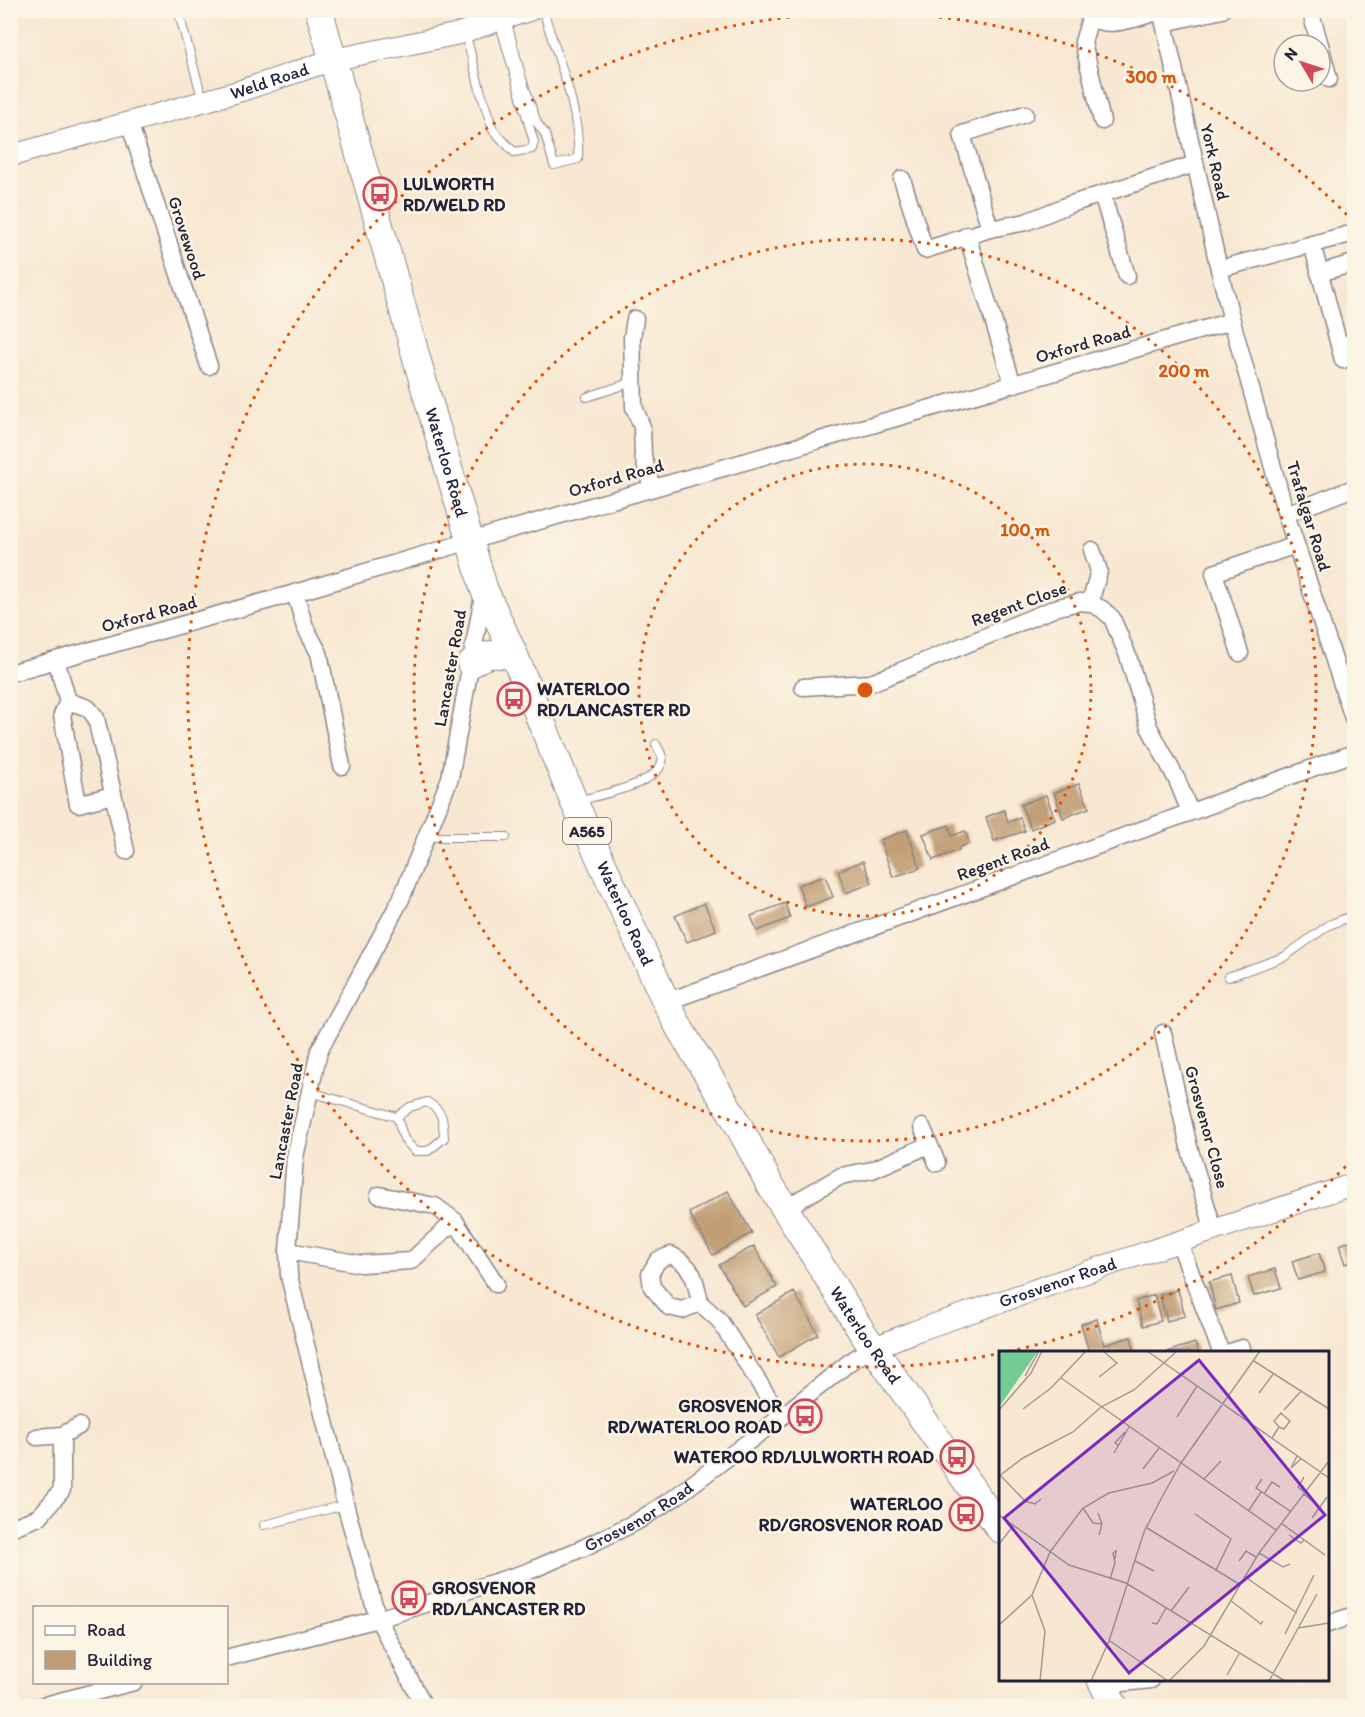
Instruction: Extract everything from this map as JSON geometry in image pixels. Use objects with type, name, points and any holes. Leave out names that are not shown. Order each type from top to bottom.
[{"type":"highway","name":"A565","points":[[318,10],[332,60]]},
{"type":"highway","name":"Waterloo Road","points":[[332,60],[484,589],[515,657],[574,801],[666,1002],[681,1031],[734,1116],[769,1183],[873,1348],[999,1528]]},
{"type":"highway","points":[[471,664],[483,656],[500,654],[515,657]]},
{"type":"street","name":"Weld Road","points":[[10,156],[240,91],[332,60],[465,31],[530,10]]},
{"type":"street","points":[[1090,13],[1098,22],[1110,24],[1162,15],[1222,10]]},
{"type":"street","points":[[1310,10],[1317,33]]},
{"type":"street","points":[[1090,13],[1083,42],[1102,121]]},
{"type":"street","name":"York Road","points":[[1162,15],[1232,321]]},
{"type":"street","points":[[990,229],[962,134],[1025,114]]},
{"type":"street","name":"Grovewood","points":[[129,122],[209,366]]},
{"type":"street","points":[[902,179],[925,250],[967,235],[1026,222],[1068,205],[1195,164]]},
{"type":"street","points":[[1102,194],[1127,276]]},
{"type":"street","points":[[1219,269],[1354,232]]},
{"type":"street","points":[[967,235],[1013,385]]},
{"type":"street","points":[[1312,244],[1319,273],[1346,340],[1343,360]]},
{"type":"street","points":[[1319,273],[1354,263]]},
{"type":"street","points":[[635,319],[632,338],[634,406],[642,427],[644,456],[652,488]]},
{"type":"street","name":"Oxford Road","points":[[10,673],[296,593],[1232,321]]},
{"type":"street","name":"Trafalgar Road","points":[[1232,321],[1286,514],[1349,688],[1354,721]]},
{"type":"street","points":[[1286,514],[1354,488]]},
{"type":"street","points":[[1240,653],[1214,573],[1296,545]]},
{"type":"street","points":[[1090,603],[1099,571],[1092,550]]},
{"type":"street","name":"Lancaster Road","points":[[424,1707],[378,1619],[345,1505],[289,1276],[288,1251],[295,1157],[319,1051],[401,899],[450,778],[484,589]]},
{"type":"street","points":[[296,593],[305,627],[319,653],[342,766]]},
{"type":"street","name":"Regent Close","points":[[803,687],[871,683],[1058,608],[1080,602],[1090,603],[1102,609],[1112,618],[1128,656],[1149,727],[1177,780],[1190,812]]},
{"type":"street","points":[[56,660],[68,701],[62,715],[78,804],[113,795]]},
{"type":"street","points":[[68,701],[88,708],[96,718],[126,851]]},
{"type":"street","name":"Regent Road","points":[[666,1002],[1354,753]]},
{"type":"street","name":"Grosvenor Close","points":[[1163,1033],[1189,1146],[1214,1231]]},
{"type":"street","points":[[922,1127],[937,1163]]},
{"type":"street","points":[[785,1208],[841,1176],[872,1170],[929,1145]]},
{"type":"street","name":"Grosvenor Road","points":[[228,1657],[378,1619],[527,1572],[636,1522],[674,1498],[851,1361],[873,1348],[913,1332],[1354,1184]]},
{"type":"street","points":[[379,1195],[435,1206],[455,1221],[496,1284]]},
{"type":"street","points":[[288,1251],[361,1264],[411,1261],[455,1221]]},
{"type":"street","points":[[1179,1242],[1220,1351]]},
{"type":"street","points":[[700,1303],[719,1320],[781,1417]]},
{"type":"street","points":[[38,1437],[62,1435],[79,1426]]},
{"type":"street","points":[[10,1528],[39,1517],[62,1490],[62,1435]]},
{"type":"street","points":[[1329,1624],[1354,1615]]},
{"type":"street","points":[[1106,1690],[1146,1681]]},
{"type":"street","points":[[41,1707],[82,1701],[131,1684]]},
{"type":"lane","points":[[178,10],[203,101]]},
{"type":"lane","points":[[502,19],[537,123],[545,134],[554,165],[578,159],[579,144],[571,103],[543,10]]},
{"type":"lane","points":[[465,31],[481,93],[494,130],[513,152],[532,149],[534,142],[502,19]]},
{"type":"lane","points":[[587,398],[633,382]]},
{"type":"lane","points":[[574,801],[640,783],[650,777],[662,762],[656,744]]},
{"type":"lane","points":[[426,837],[506,837]]},
{"type":"lane","points":[[1228,977],[1284,957],[1329,925],[1354,915]]},
{"type":"lane","points":[[310,1092],[397,1117]]},
{"type":"lane","points":[[427,1102],[439,1109],[443,1119],[444,1138],[428,1151],[415,1151],[404,1139],[397,1117],[410,1107],[427,1102]]},
{"type":"lane","points":[[264,1525],[345,1505]]},
{"type":"building","points":[[1079,784],[1089,808],[1063,818],[1054,793]]},
{"type":"building","points":[[1046,795],[1055,819],[1031,829],[1021,805]]},
{"type":"building","points":[[1004,810],[1008,822],[1020,818],[1025,831],[994,841],[986,817]]},
{"type":"building","points":[[949,825],[952,836],[965,831],[969,843],[958,848],[959,850],[933,860],[923,834]]},
{"type":"building","points":[[907,830],[920,868],[893,877],[880,840]]},
{"type":"building","points":[[863,861],[872,883],[846,893],[838,871]]},
{"type":"building","points":[[825,876],[833,897],[806,907],[798,885]]},
{"type":"building","points":[[704,903],[716,930],[687,942],[675,916]]},
{"type":"building","points":[[785,903],[790,918],[757,931],[751,916]]},
{"type":"building","points":[[728,1191],[752,1233],[713,1255],[689,1213]]},
{"type":"building","points":[[1354,1240],[1354,1261],[1345,1264],[1339,1245]]},
{"type":"building","points":[[754,1246],[777,1287],[743,1306],[719,1265]]},
{"type":"building","points":[[1319,1253],[1325,1272],[1298,1280],[1292,1261]]},
{"type":"building","points":[[1275,1269],[1281,1288],[1254,1296],[1248,1277]]},
{"type":"building","points":[[1232,1276],[1239,1303],[1216,1310],[1209,1282]]},
{"type":"building","points":[[1178,1290],[1185,1316],[1167,1321],[1160,1295]]},
{"type":"building","points":[[794,1292],[818,1334],[779,1357],[755,1315]]},
{"type":"building","points":[[1154,1295],[1161,1321],[1143,1326],[1136,1301]]},
{"type":"building","points":[[1097,1319],[1104,1345],[1131,1337],[1135,1351],[1089,1351],[1081,1324]]},
{"type":"building","points":[[1195,1343],[1198,1351],[1169,1351]]},
{"type":"place","name":"LULWORTH RD/WELD RD","points":[[380,194]]},
{"type":"place","name":"WATERLOO RD/LANCASTER RD","points":[[514,699]]},
{"type":"place","name":"GROSVENOR RD/WATERLOO ROAD","points":[[805,1416]]},
{"type":"place","name":"WATEROO RD/LULWORTH ROAD","points":[[957,1457]]},
{"type":"place","name":"WATERLOO RD/GROSVENOR ROAD","points":[[966,1514]]},
{"type":"place","name":"GROSVENOR RD/LANCASTER RD","points":[[409,1598]]}]
